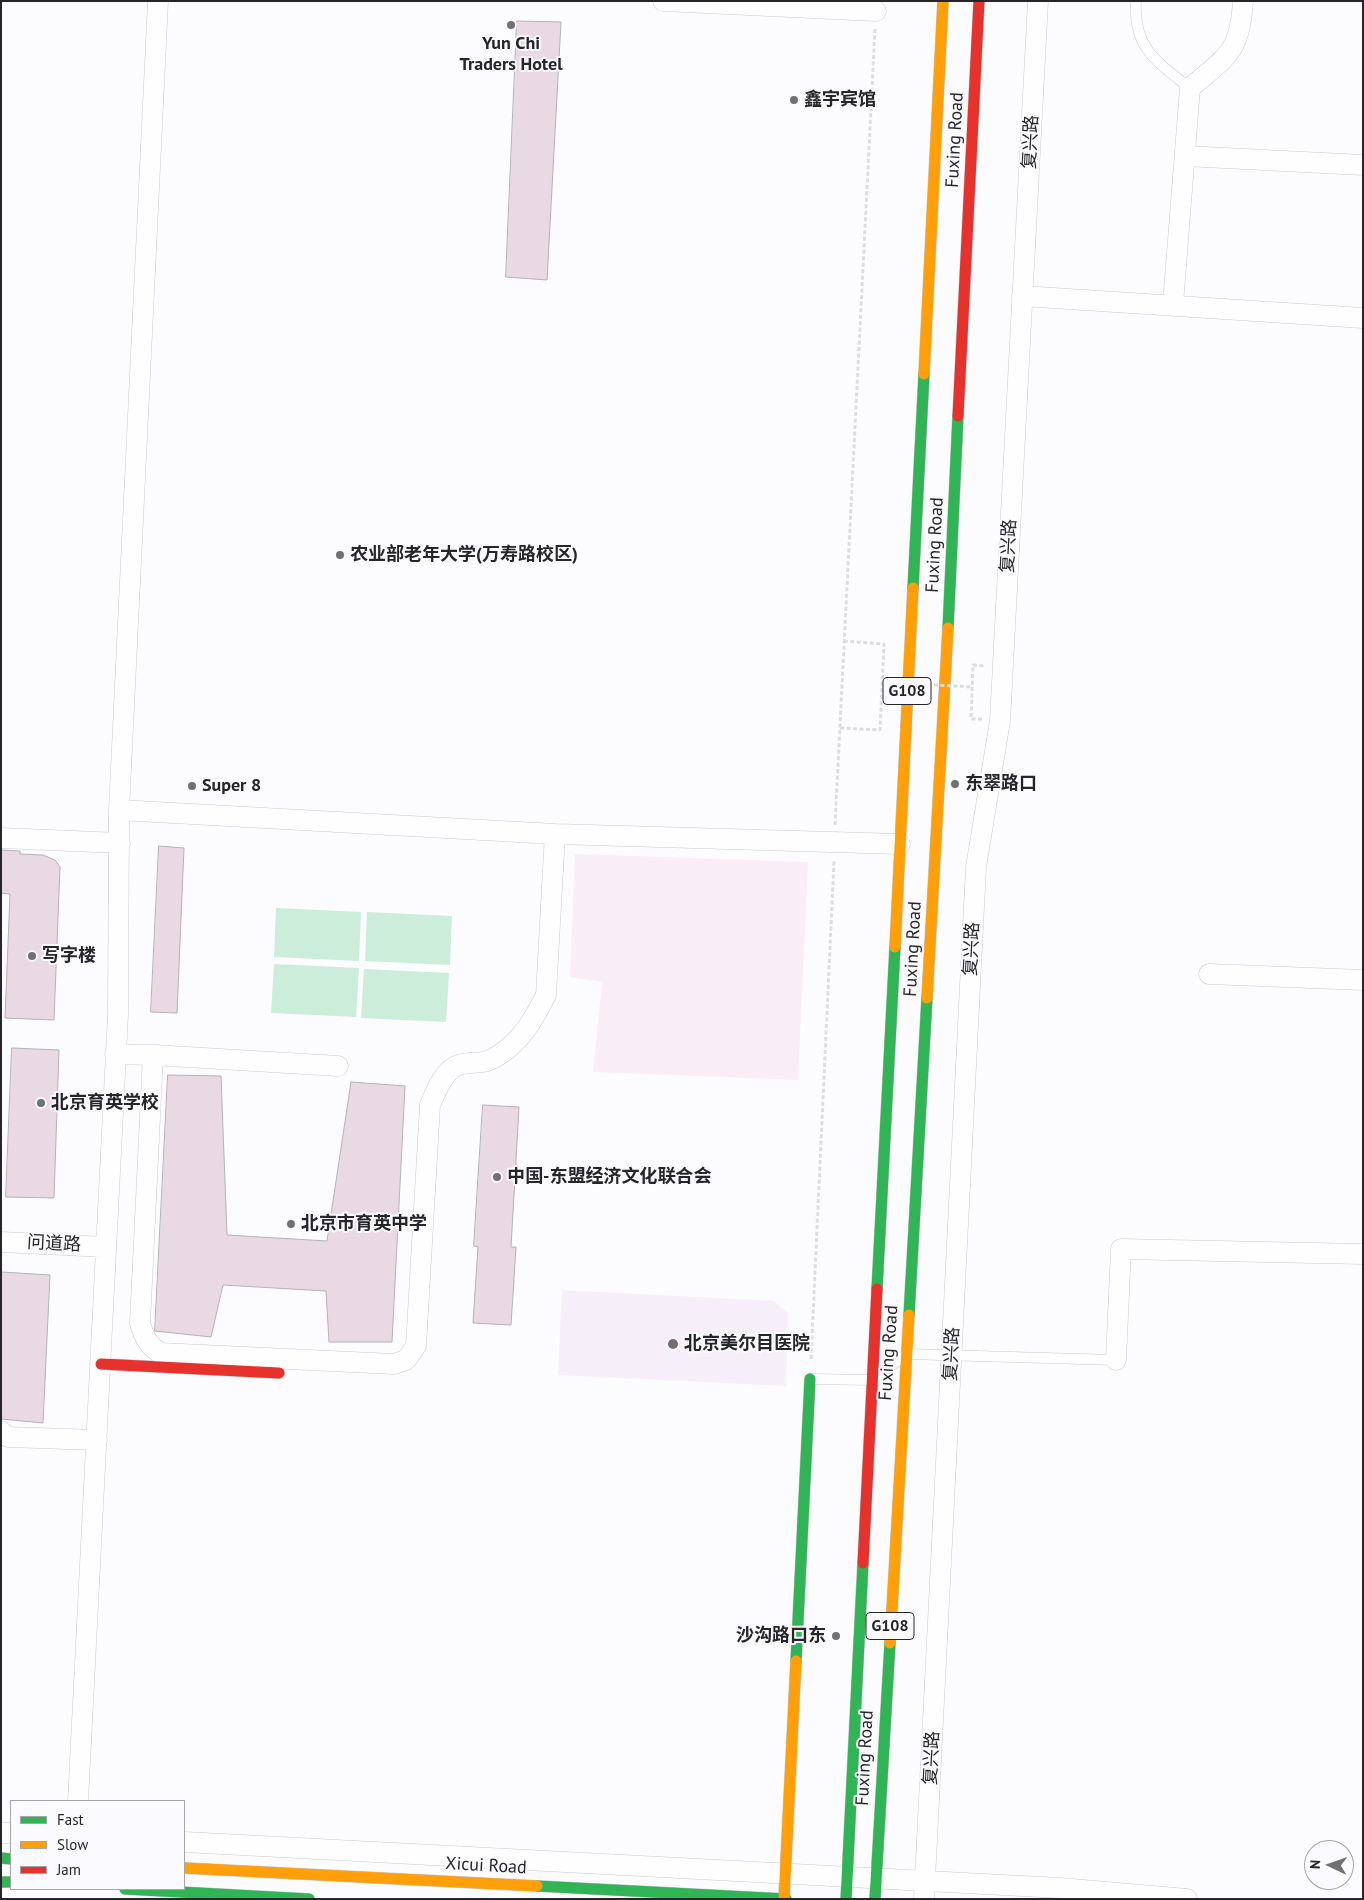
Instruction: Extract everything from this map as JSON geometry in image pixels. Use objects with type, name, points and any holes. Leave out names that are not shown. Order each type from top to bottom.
[{"type":"main road","name":"Fuxing Road","points":[[846,1899],[943,1]]},
{"type":"main road","name":"Fuxing Road","points":[[875,1899],[940,782],[979,1]]},
{"type":"main road","points":[[100,1364],[279,1373]]},
{"type":"main road","points":[[785,1899],[810,1379]]},
{"type":"main road","name":"Xicui Road","points":[[185,1868],[785,1899]]},
{"type":"main road","points":[[143,1890],[308,1899]]},
{"type":"street","points":[[78,1800],[118,1014],[119,810],[158,1]]},
{"type":"street","points":[[663,1],[876,11]]},
{"type":"street","name":"复兴路","points":[[925,1890],[976,867],[1000,720],[1038,1]]},
{"type":"street","points":[[1173,304],[1190,88],[1231,52],[1241,28],[1243,1]]},
{"type":"street","points":[[1185,156],[1363,165]]},
{"type":"street","points":[[1022,296],[1173,304],[1363,318]]},
{"type":"street","points":[[119,810],[555,834],[900,844]]},
{"type":"street","points":[[153,1056],[140,1323],[149,1345],[160,1353],[394,1364],[406,1360],[416,1346],[430,1105],[438,1087],[451,1070],[458,1065],[480,1064],[499,1055],[520,1037],[536,1016],[546,995],[555,834]]},
{"type":"street","points":[[1,838],[120,843]]},
{"type":"street","points":[[1209,974],[1363,980]]},
{"type":"street","points":[[115,1054],[338,1066]]},
{"type":"street","name":"问道路","points":[[1,1242],[106,1247]]},
{"type":"street","points":[[1116,1360],[1121,1249],[1363,1254]]},
{"type":"street","points":[[1,1431],[8,1437],[97,1440]]},
{"type":"street","points":[[185,1842],[848,1876],[875,1878],[925,1890],[1060,1888],[1186,1899]]},
{"type":"lane","points":[[1136,1],[1135,22],[1151,58],[1190,88]]},
{"type":"lane","points":[[810,1379],[872,1380],[907,1354],[1116,1360]]},
{"type":"path","points":[[810,1379],[844,641],[876,11]]},
{"type":"path","points":[[840,728],[880,730],[884,644],[844,641]]},
{"type":"path","points":[[970,718],[973,665]]},
{"type":"path","points":[[882,682],[972,687]]},
{"type":"shaded area","points":[[575,854],[808,862],[798,1080],[593,1072],[602,982],[570,977]]},
{"type":"shaded area","name":"北京美尔目医院","points":[[562,1290],[774,1301],[788,1313],[786,1386],[558,1375]]},
{"type":"green space","points":[[276,908],[361,912],[359,961],[274,957]]},
{"type":"green space","points":[[367,912],[452,916],[450,965],[365,961]]},
{"type":"green space","points":[[274,964],[359,968],[356,1017],[271,1013]]},
{"type":"green space","points":[[364,969],[449,973],[446,1022],[361,1018]]},
{"type":"building","points":[[517,21],[561,22],[547,280],[506,277]]},
{"type":"building","points":[[159,846],[184,848],[177,1013],[151,1012]]},
{"type":"building","name":"写字楼","points":[[1,850],[20,851],[20,854],[43,855],[55,860],[60,867],[54,1020],[5,1018],[10,894],[1,893]]},
{"type":"building","points":[[12,1048],[59,1050],[54,1198],[6,1197]]},
{"type":"building","points":[[168,1075],[221,1076],[227,1235],[327,1241],[351,1082],[405,1086],[392,1342],[329,1342],[326,1291],[223,1285],[211,1337],[155,1331]]},
{"type":"building","name":"中国-东盟经济文化联合会","points":[[483,1105],[519,1107],[511,1247],[516,1247],[511,1325],[473,1323],[478,1247],[474,1246]]},
{"type":"building","points":[[2,1272],[50,1275],[43,1423],[1,1419]]},
{"type":"traffic: fast","points":[[913,588],[924,374]]},
{"type":"traffic: fast","points":[[948,628],[958,416]]},
{"type":"traffic: fast","points":[[877,1289],[895,947]]},
{"type":"traffic: fast","points":[[909,1315],[927,998]]},
{"type":"traffic: fast","points":[[796,1661],[810,1379]]},
{"type":"traffic: fast","points":[[846,1899],[863,1563]]},
{"type":"traffic: fast","points":[[875,1899],[890,1643]]},
{"type":"traffic: fast","points":[[1,1858],[10,1859]]},
{"type":"traffic: fast","points":[[1,1882],[10,1882]]},
{"type":"traffic: fast","points":[[537,1886],[786,1899]]},
{"type":"traffic: fast","points":[[143,1890],[309,1899]]},
{"type":"traffic: slow","points":[[924,374],[943,1]]},
{"type":"traffic: slow","points":[[895,947],[913,588]]},
{"type":"traffic: slow","points":[[927,998],[948,628]]},
{"type":"traffic: slow","points":[[890,1643],[909,1315]]},
{"type":"traffic: slow","points":[[784,1899],[796,1661]]},
{"type":"traffic: slow","points":[[185,1868],[537,1886]]},
{"type":"traffic: jam","points":[[958,416],[979,1]]},
{"type":"traffic: jam","points":[[863,1563],[877,1289]]},
{"type":"traffic: jam","points":[[101,1364],[279,1373]]},
{"type":"place","name":"Yun Chi Traders Hotel","points":[[511,25]]},
{"type":"place","name":"鑫宇宾馆","points":[[794,100]]},
{"type":"place","name":"农业部老年大学(万寿路校区)","points":[[340,555]]},
{"type":"place","name":"东翠路口","points":[[955,784]]},
{"type":"place","name":"Super 8","points":[[192,786]]},
{"type":"place","name":"写字楼","points":[[32,956]]},
{"type":"place","name":"北京育英学校","points":[[41,1103]]},
{"type":"place","name":"中国-东盟经济文化联合会","points":[[497,1177]]},
{"type":"place","name":"北京市育英中学","points":[[291,1224]]},
{"type":"place","name":"北京美尔目医院","points":[[673,1344]]},
{"type":"place","name":"沙沟路口东","points":[[836,1636]]}]
